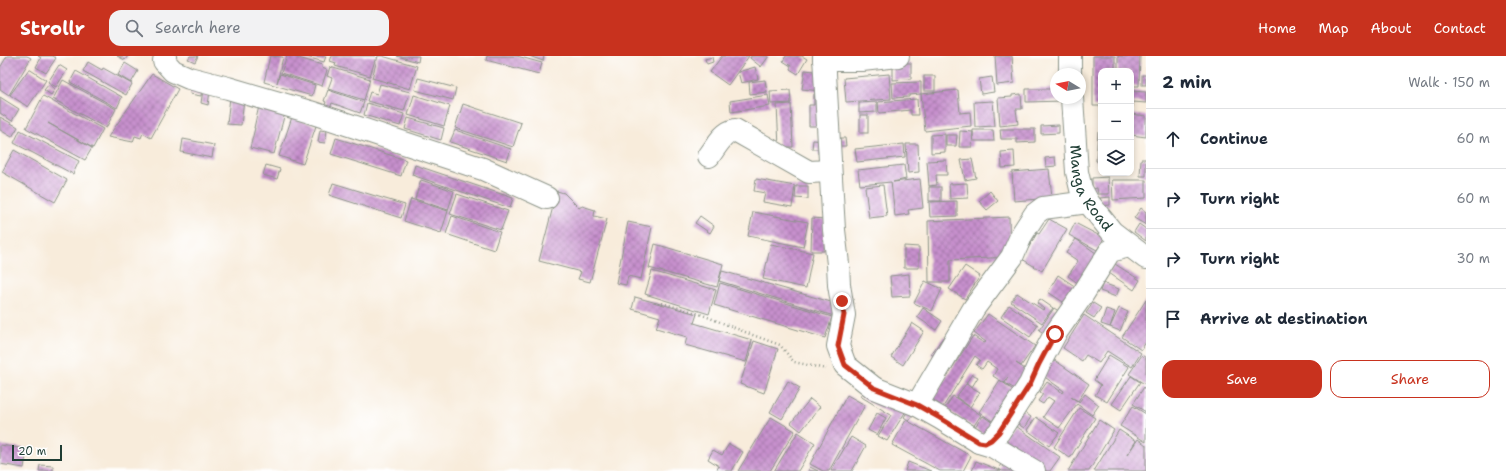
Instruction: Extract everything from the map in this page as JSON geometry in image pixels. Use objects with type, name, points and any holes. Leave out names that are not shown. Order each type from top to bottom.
[{"type":"street","points":[[165,56],[164,61],[173,71],[189,78],[303,110],[483,169],[547,198]]},
{"type":"street","points":[[898,56],[862,60],[824,58],[830,171],[839,285],[844,315],[838,346],[845,365],[874,388],[917,405],[979,442],[992,446],[1034,471]]},
{"type":"street","points":[[1070,56],[1070,68]]},
{"type":"street","name":"Manga Road","points":[[1072,104],[1077,172],[1081,189],[1088,202],[1112,232],[1138,252]]},
{"type":"street","points":[[709,156],[724,136],[730,131],[735,130],[809,172],[830,171]]},
{"type":"street","points":[[917,405],[974,308],[1012,257],[1022,234],[1035,214],[1043,208],[1088,202]]},
{"type":"street","points":[[979,442],[985,443],[991,440],[999,432],[1030,384],[1055,334],[1083,294],[1110,251],[1138,252]]},
{"type":"path","points":[[662,303],[700,314],[780,345],[794,362],[834,370],[845,365]]},
{"type":"building","points":[[7,56],[27,56],[31,58],[9,95],[0,89],[0,68]]},
{"type":"building","points":[[38,56],[53,56],[56,58],[46,73],[36,67],[41,58]]},
{"type":"building","points":[[117,56],[128,56],[125,60]]},
{"type":"building","points":[[190,56],[198,56],[195,62],[188,59]]},
{"type":"building","points":[[270,56],[283,57],[277,83],[280,74],[315,85],[312,96],[264,82]]},
{"type":"building","points":[[287,56],[292,56],[322,65],[322,68],[327,70],[322,86],[281,73]]},
{"type":"building","points":[[303,56],[326,56],[324,62]]},
{"type":"building","points":[[332,56],[376,57],[370,76],[335,66],[336,63],[330,61]]},
{"type":"building","points":[[378,56],[417,66],[410,89],[372,78]]},
{"type":"building","points":[[397,56],[419,56],[418,62]]},
{"type":"building","points":[[487,56],[517,56],[542,63],[539,74],[486,60]]},
{"type":"building","points":[[529,56],[544,56],[543,61]]},
{"type":"building","points":[[722,56],[749,56],[728,85],[710,72]]},
{"type":"building","points":[[751,56],[769,56],[761,67],[750,58]]},
{"type":"building","points":[[786,56],[802,56],[807,59],[798,74],[790,69],[791,66],[783,61]]},
{"type":"building","points":[[995,56],[1012,56],[1014,83],[997,85]]},
{"type":"building","points":[[1093,56],[1115,56],[1115,68],[1098,68],[1098,106],[1093,106]]},
{"type":"building","points":[[1118,56],[1140,56],[1139,86],[1134,86],[1134,68],[1118,68]]},
{"type":"building","points":[[712,57],[713,62],[707,64],[705,59]]},
{"type":"building","points":[[88,62],[102,70],[103,68],[132,84],[126,95],[83,71]]},
{"type":"building","points":[[125,63],[138,71],[131,83],[118,75]]},
{"type":"building","points":[[893,63],[911,63],[911,79],[893,80]]},
{"type":"building","points":[[59,65],[67,70],[56,87],[48,82]]},
{"type":"building","points":[[330,67],[370,79],[364,100],[328,89],[332,78],[327,76]]},
{"type":"building","points":[[755,67],[758,79],[741,83],[738,72]]},
{"type":"building","points":[[29,69],[46,80],[28,107],[10,95]]},
{"type":"building","points":[[805,70],[823,72],[820,91],[802,89]]},
{"type":"building","points":[[76,71],[122,97],[117,108],[70,82]]},
{"type":"building","points":[[152,74],[178,89],[151,138],[143,133],[141,138],[135,136],[133,142],[108,137]]},
{"type":"building","points":[[889,74],[891,99],[846,102],[844,78]]},
{"type":"building","points":[[1142,75],[1146,75],[1146,85],[1142,85]]},
{"type":"building","points":[[924,76],[935,76],[935,91],[924,91]]},
{"type":"building","points":[[992,77],[994,92],[981,94],[979,79]]},
{"type":"building","points":[[418,78],[456,88],[453,100],[415,90]]},
{"type":"building","points":[[63,80],[116,109],[106,128],[53,99]]},
{"type":"building","points":[[765,80],[767,92],[750,94],[749,82]]},
{"type":"building","points":[[921,82],[921,94],[909,95],[909,97],[893,98],[892,83]]},
{"type":"building","points":[[49,84],[55,89],[51,95],[44,90]]},
{"type":"building","points":[[380,84],[410,92],[404,111],[367,101],[370,92],[377,94]]},
{"type":"building","points":[[192,85],[202,87],[201,96],[190,94]]},
{"type":"building","points":[[1026,89],[1050,89],[1050,101],[1026,102]]},
{"type":"building","points":[[203,90],[210,91],[208,105],[201,103]]},
{"type":"building","points":[[328,90],[364,102],[360,113],[332,103],[330,109],[324,107],[326,102],[324,101]]},
{"type":"building","points":[[790,90],[791,103],[771,104],[770,91]]},
{"type":"building","points":[[958,90],[960,113],[970,112],[971,126],[925,131],[921,94]]},
{"type":"building","points":[[1134,91],[1146,92],[1146,103],[1134,102]]},
{"type":"building","points":[[814,94],[822,94],[823,126],[809,126],[809,105],[814,105]]},
{"type":"building","points":[[1021,94],[1022,109],[1016,109],[1018,124],[1000,126],[998,98],[1012,97],[1012,95]]},
{"type":"building","points":[[414,95],[450,106],[444,126],[408,115]]},
{"type":"building","points":[[768,95],[770,106],[731,112],[730,101]]},
{"type":"building","points":[[43,96],[103,129],[93,148],[48,123],[92,148],[85,160],[26,128]]},
{"type":"building","points":[[0,97],[19,109],[12,121],[0,113]]},
{"type":"building","points":[[230,97],[244,99],[241,125],[227,124]]},
{"type":"building","points":[[917,99],[918,115],[911,115],[911,110],[879,113],[878,102]]},
{"type":"building","points":[[993,101],[995,126],[975,127],[974,102]]},
{"type":"building","points":[[877,102],[877,112],[859,113],[859,103]]},
{"type":"building","points":[[367,103],[404,114],[400,126],[364,115]]},
{"type":"building","points":[[463,104],[521,123],[513,147],[455,128]]},
{"type":"building","points":[[791,104],[793,147],[779,147],[777,105]]},
{"type":"building","points":[[259,106],[285,113],[274,154],[250,148]]},
{"type":"building","points":[[1134,114],[1146,116],[1146,137],[1134,135]]},
{"type":"building","points":[[860,115],[868,115],[868,133],[860,133]]},
{"type":"building","points":[[0,117],[18,127],[12,137],[0,130]]},
{"type":"building","points":[[292,117],[316,126],[303,164],[279,156]]},
{"type":"building","points":[[408,118],[444,128],[441,140],[405,129]]},
{"type":"building","points":[[1059,125],[1059,133],[1041,134],[1041,126]]},
{"type":"building","points":[[1000,129],[1035,129],[1035,142],[1017,143],[1017,139],[1001,139]]},
{"type":"building","points":[[20,130],[79,161],[73,174],[14,143]]},
{"type":"building","points":[[320,130],[327,131],[325,143],[318,142]]},
{"type":"building","points":[[455,130],[511,149],[507,161],[450,142]]},
{"type":"building","points":[[973,130],[993,130],[994,141],[973,141]]},
{"type":"building","points":[[960,131],[973,132],[972,147],[959,147]]},
{"type":"building","points":[[1098,133],[1098,161],[1096,161]]},
{"type":"building","points":[[945,134],[945,152],[931,153],[931,135]]},
{"type":"building","points":[[946,135],[957,135],[956,146],[946,146]]},
{"type":"building","points":[[336,138],[406,160],[401,176],[331,154]]},
{"type":"building","points":[[838,138],[845,138],[846,146],[839,146]]},
{"type":"building","points":[[183,139],[214,145],[212,158],[181,152]]},
{"type":"building","points":[[813,140],[825,141],[823,155],[818,154],[818,149],[812,149]]},
{"type":"building","points":[[904,144],[905,157],[857,162],[855,149]]},
{"type":"building","points":[[906,144],[918,144],[919,172],[908,173]]},
{"type":"building","points":[[14,150],[67,180],[55,202],[2,172]]},
{"type":"building","points":[[1014,151],[1015,167],[1002,168],[1001,152]]},
{"type":"building","points":[[1055,157],[1056,166],[1046,167],[1045,158]]},
{"type":"building","points":[[972,159],[976,178],[965,180],[961,160]]},
{"type":"building","points":[[1141,159],[1146,159],[1146,176],[1140,176]]},
{"type":"building","points":[[946,160],[947,175],[936,175],[937,185],[929,186],[927,161]]},
{"type":"building","points":[[266,165],[280,169],[277,179],[263,175]]},
{"type":"building","points":[[415,165],[513,198],[510,208],[412,175]]},
{"type":"building","points":[[904,165],[906,179],[893,182],[920,179],[923,208],[908,210],[909,214],[895,216],[891,182],[860,185],[858,170]]},
{"type":"building","points":[[1049,169],[1052,198],[1014,201],[1012,172]]},
{"type":"building","points":[[1108,177],[1109,194],[1098,194],[1097,188],[1092,189],[1092,178]]},
{"type":"building","points":[[756,179],[795,186],[792,207],[763,202],[765,193],[754,191]]},
{"type":"building","points":[[421,180],[454,191],[448,210],[415,199]]},
{"type":"building","points":[[1112,180],[1146,180],[1146,198],[1113,200]]},
{"type":"building","points":[[333,183],[405,205],[401,218],[329,195]]},
{"type":"building","points":[[967,183],[968,198],[950,199],[949,184]]},
{"type":"building","points":[[883,185],[887,216],[869,218],[865,187]]},
{"type":"building","points":[[796,186],[808,186],[808,199],[795,198]]},
{"type":"building","points":[[929,187],[941,187],[941,201],[929,201]]},
{"type":"building","points":[[557,191],[564,193],[579,208],[582,206],[595,210],[594,216],[607,219],[590,282],[578,279],[581,272],[539,261]]},
{"type":"building","points":[[990,191],[998,201],[987,210],[979,201]]},
{"type":"building","points":[[457,194],[508,211],[501,230],[450,214]]},
{"type":"building","points":[[1110,197],[1110,205],[1101,206],[1100,198]]},
{"type":"building","points":[[411,199],[448,211],[441,233],[404,221]]},
{"type":"building","points":[[957,201],[957,216],[930,217],[929,202]]},
{"type":"building","points":[[1141,208],[1146,212],[1146,225],[1134,218]]},
{"type":"building","points":[[753,212],[808,222],[803,247],[748,236]]},
{"type":"building","points":[[452,216],[500,232],[494,250],[446,234]]},
{"type":"building","points":[[700,216],[714,226],[710,233],[695,223]]},
{"type":"building","points":[[1009,217],[1010,257],[950,260],[950,282],[929,282],[928,221]]},
{"type":"building","points":[[812,218],[825,219],[824,251],[811,251]]},
{"type":"building","points":[[1049,219],[1067,229],[1042,271],[1022,259],[1037,233],[1039,234]]},
{"type":"building","points":[[628,222],[652,227],[641,279],[628,276],[626,285],[616,283]]},
{"type":"building","points":[[1075,223],[1104,238],[1097,250],[1069,235]]},
{"type":"building","points":[[1139,224],[1146,229],[1146,241],[1134,232]]},
{"type":"building","points":[[1076,239],[1103,258],[1083,287],[1068,276],[1078,261],[1066,253]]},
{"type":"building","points":[[655,244],[723,264],[717,287],[649,268]]},
{"type":"building","points":[[771,244],[813,253],[806,288],[763,279]]},
{"type":"building","points":[[904,246],[919,247],[919,268],[904,268]]},
{"type":"building","points":[[1115,264],[1140,280],[1134,290],[1109,273]]},
{"type":"building","points":[[965,266],[980,276],[965,299],[949,289]]},
{"type":"building","points":[[652,271],[716,290],[709,314],[645,294]]},
{"type":"building","points":[[722,271],[838,304],[834,316],[719,281]]},
{"type":"building","points":[[909,274],[910,296],[892,297],[890,276]]},
{"type":"building","points":[[1058,275],[1082,291],[1072,308],[1048,292]]},
{"type":"building","points":[[925,281],[942,289],[932,311],[914,303]]},
{"type":"building","points":[[720,283],[832,317],[825,338],[714,305]]},
{"type":"building","points":[[1103,283],[1119,289],[1116,297],[1100,291]]},
{"type":"building","points":[[1017,293],[1043,310],[1044,309],[1037,303],[1040,299],[1053,308],[1042,323],[1011,302]]},
{"type":"building","points":[[635,297],[697,314],[694,323],[752,340],[746,362],[685,345],[687,337],[656,328],[660,317],[632,309]]},
{"type":"building","points":[[1146,300],[1146,342],[1141,350],[1122,337]]},
{"type":"building","points":[[1093,303],[1101,308],[1094,318],[1086,313]]},
{"type":"building","points":[[1009,305],[1038,325],[1030,337],[1001,317]]},
{"type":"building","points":[[923,308],[942,321],[936,330],[917,317]]},
{"type":"building","points":[[1054,308],[1063,314],[1048,336],[1039,330]]},
{"type":"building","points":[[1119,308],[1128,312],[1120,331],[1110,327]]},
{"type":"building","points":[[1106,309],[1115,312],[1110,327],[1101,324]]},
{"type":"building","points":[[988,314],[1035,346],[1021,366],[1016,363],[1034,375],[1021,393],[1005,383],[1008,377],[1004,383],[993,376],[997,369],[987,362],[982,369],[976,365],[980,360],[975,356],[943,407],[932,399],[973,336],[984,343],[986,342],[974,333]]},
{"type":"building","points":[[1084,315],[1141,353],[1132,367],[1107,351],[1099,363],[1086,355],[1082,361],[1063,348]]},
{"type":"building","points":[[912,323],[924,331],[903,365],[891,357]]},
{"type":"building","points":[[944,336],[953,342],[941,361],[931,354]]},
{"type":"building","points":[[754,341],[778,349],[764,393],[740,384]]},
{"type":"building","points":[[1109,355],[1129,367],[1107,402],[1095,395],[1101,385],[1094,380]]},
{"type":"building","points":[[1142,355],[1146,358],[1146,385],[1129,374]]},
{"type":"building","points":[[1053,359],[1089,384],[1078,401],[1071,397],[1079,402],[1085,394],[1099,405],[1092,415],[1077,404],[1059,428],[1043,417],[1054,401],[1048,397],[1043,404],[1038,401],[1043,394],[1040,392],[1047,382],[1063,393],[1064,391],[1042,375]]},
{"type":"building","points":[[972,374],[978,377],[972,387],[966,383]]},
{"type":"building","points":[[1131,376],[1140,382],[1121,410],[1112,404]]},
{"type":"building","points":[[1000,380],[1013,390],[992,421],[979,412]]},
{"type":"building","points":[[788,381],[800,388],[782,419],[770,412]]},
{"type":"building","points":[[966,384],[980,392],[970,407],[956,397]]},
{"type":"building","points":[[866,386],[906,411],[887,441],[878,436],[891,415],[860,396]]},
{"type":"building","points":[[1144,387],[1146,388],[1146,412],[1133,404]]},
{"type":"building","points":[[847,395],[865,405],[829,471],[823,471],[810,464]]},
{"type":"building","points":[[953,396],[981,415],[973,427],[945,408]]},
{"type":"building","points":[[810,399],[820,407],[801,431],[791,423]]},
{"type":"building","points":[[1133,406],[1146,414],[1146,442],[1120,426]]},
{"type":"building","points":[[1079,408],[1095,418],[1070,458],[1054,447]]},
{"type":"building","points":[[1020,409],[1031,417],[1024,428],[1012,420]]},
{"type":"building","points":[[908,411],[914,415],[909,421],[904,417]]},
{"type":"building","points":[[877,413],[886,418],[877,435],[868,430]]},
{"type":"building","points":[[983,416],[993,423],[990,439],[974,428]]},
{"type":"building","points":[[771,417],[795,431],[770,471],[738,471]]},
{"type":"building","points":[[1036,417],[1059,433],[1049,446],[1027,430]]},
{"type":"building","points":[[906,420],[971,456],[963,471],[940,471],[892,445]]},
{"type":"building","points":[[1099,420],[1114,430],[1089,471],[1068,471]]},
{"type":"building","points":[[1013,424],[1060,457],[1050,471],[1037,471],[999,445]]},
{"type":"building","points":[[1119,430],[1136,441],[1127,455],[1138,439],[1146,445],[1146,471],[1094,471]]},
{"type":"building","points":[[798,432],[815,443],[798,471],[774,471]]},
{"type":"building","points":[[851,437],[866,446],[852,471],[831,471]]},
{"type":"building","points":[[729,444],[743,452],[732,471],[716,471],[719,466],[708,459],[713,450],[722,455]]},
{"type":"building","points":[[0,445],[27,449],[24,468],[0,464]]},
{"type":"building","points":[[1003,457],[1031,471],[1002,471],[999,469]]},
{"type":"building","points":[[976,461],[1001,471],[972,471]]},
{"type":"building","points":[[908,462],[931,471],[905,471]]},
{"type":"building","points":[[40,465],[53,466],[53,471],[39,471]]},
{"type":"building","points":[[810,467],[818,471],[808,471]]},
{"type":"route","points":[[842,301],[844,315],[838,346],[845,365],[874,388],[917,405],[979,442],[985,443],[991,440],[999,432],[1030,384],[1055,334]]}]
